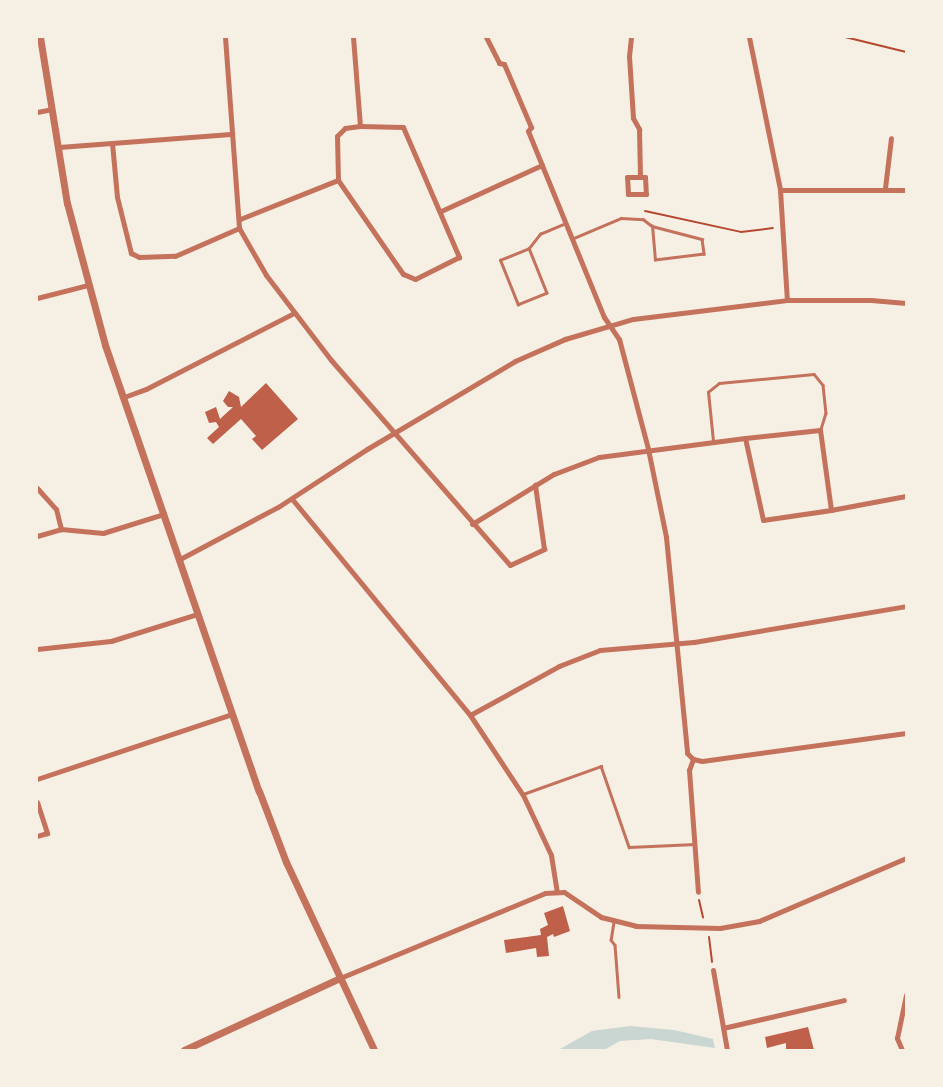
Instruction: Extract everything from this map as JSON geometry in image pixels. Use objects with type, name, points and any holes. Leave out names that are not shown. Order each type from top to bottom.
[{"type":"street","points":[[40,37],[67,203],[88,285],[124,397],[197,614],[286,862],[374,1050]]},
{"type":"street","points":[[225,37],[239,228],[266,275],[393,434],[510,565],[544,549],[535,485]]},
{"type":"street","points":[[353,37],[360,126]]},
{"type":"street","points":[[486,37],[499,63],[504,64],[531,127],[528,131],[568,223],[604,317],[619,339],[648,449],[670,561],[687,753],[693,759],[702,761],[906,733]]},
{"type":"street","points":[[631,37],[633,118],[639,129],[640,177]]},
{"type":"street","points":[[749,37],[780,190],[787,300]]},
{"type":"street","points":[[37,112],[52,109]]},
{"type":"street","points":[[360,126],[403,127],[441,211],[458,257],[415,279],[409,279],[338,180],[337,136],[345,128],[360,126]]},
{"type":"street","points":[[59,148],[231,134]]},
{"type":"street","points":[[885,188],[891,138]]},
{"type":"street","points":[[112,143],[117,197],[131,253],[139,257],[175,256],[239,228]]},
{"type":"street","points":[[441,211],[542,165]]},
{"type":"street","points":[[627,177],[640,177],[645,177],[646,194],[628,194],[627,177]]},
{"type":"street","points":[[240,219],[338,180]]},
{"type":"street","points":[[780,190],[906,190]]},
{"type":"street","points":[[37,298],[88,285]]},
{"type":"street","points":[[180,559],[292,499],[393,434],[525,356],[611,325],[663,314],[787,300],[871,300],[906,303]]},
{"type":"street","points":[[124,397],[146,389],[294,313]]},
{"type":"street","points":[[472,524],[535,485],[599,457],[820,430],[831,510]]},
{"type":"street","points":[[745,438],[763,520],[906,496]]},
{"type":"street","points":[[37,488],[56,509],[61,529]]},
{"type":"street","points":[[292,499],[470,715],[523,794],[551,855],[557,891]]},
{"type":"street","points":[[37,536],[61,529],[103,533],[163,514]]},
{"type":"street","points":[[470,715],[559,666],[600,650],[678,643],[906,606]]},
{"type":"street","points":[[37,649],[111,641],[197,614]]},
{"type":"street","points":[[37,779],[232,714]]},
{"type":"street","points":[[693,759],[689,770],[698,892]]},
{"type":"street","points":[[37,802],[47,833],[37,836]]},
{"type":"street","points":[[184,1050],[340,978],[490,914],[557,891],[569,895],[588,911],[614,922],[708,932],[759,920],[906,858]]},
{"type":"street","points":[[713,970],[727,1050]]},
{"type":"street","points":[[902,1050],[897,1038],[906,995]]},
{"type":"street","points":[[723,1028],[844,1000]]},
{"type":"lane","points":[[574,238],[621,218],[643,219],[652,226],[702,239],[704,254],[656,260],[652,226]]},
{"type":"lane","points":[[529,248],[547,293],[518,304],[500,260],[529,248],[540,234],[568,223]]},
{"type":"lane","points":[[713,441],[708,392],[719,383],[814,374],[823,385],[826,413],[820,430]]},
{"type":"lane","points":[[523,794],[601,766],[629,847],[695,844]]},
{"type":"lane","points":[[614,922],[611,940],[615,945],[619,997]]},
{"type":"path","points":[[845,37],[906,52]]},
{"type":"path","points":[[643,211],[656,211],[741,232],[783,226]]},
{"type":"path","points":[[698,892],[708,932],[713,970]]},
{"type":"shaded area","points":[[630,1026],[674,1030],[713,1039],[715,1048],[651,1039],[620,1041],[604,1050],[558,1050],[592,1031]]},
{"type":"building","points":[[266,383],[298,419],[262,450],[252,439],[256,436],[241,419],[213,444],[207,438],[219,427],[216,422],[209,423],[205,412],[216,407],[220,419],[233,407],[228,407],[223,401],[229,391],[239,397],[241,407]]},
{"type":"building","points":[[563,906],[570,931],[547,937],[549,956],[537,957],[536,948],[506,953],[504,940],[541,935],[540,929],[548,925],[544,913]]},
{"type":"building","points":[[808,1027],[814,1050],[786,1050],[786,1043],[767,1048],[765,1037]]}]
